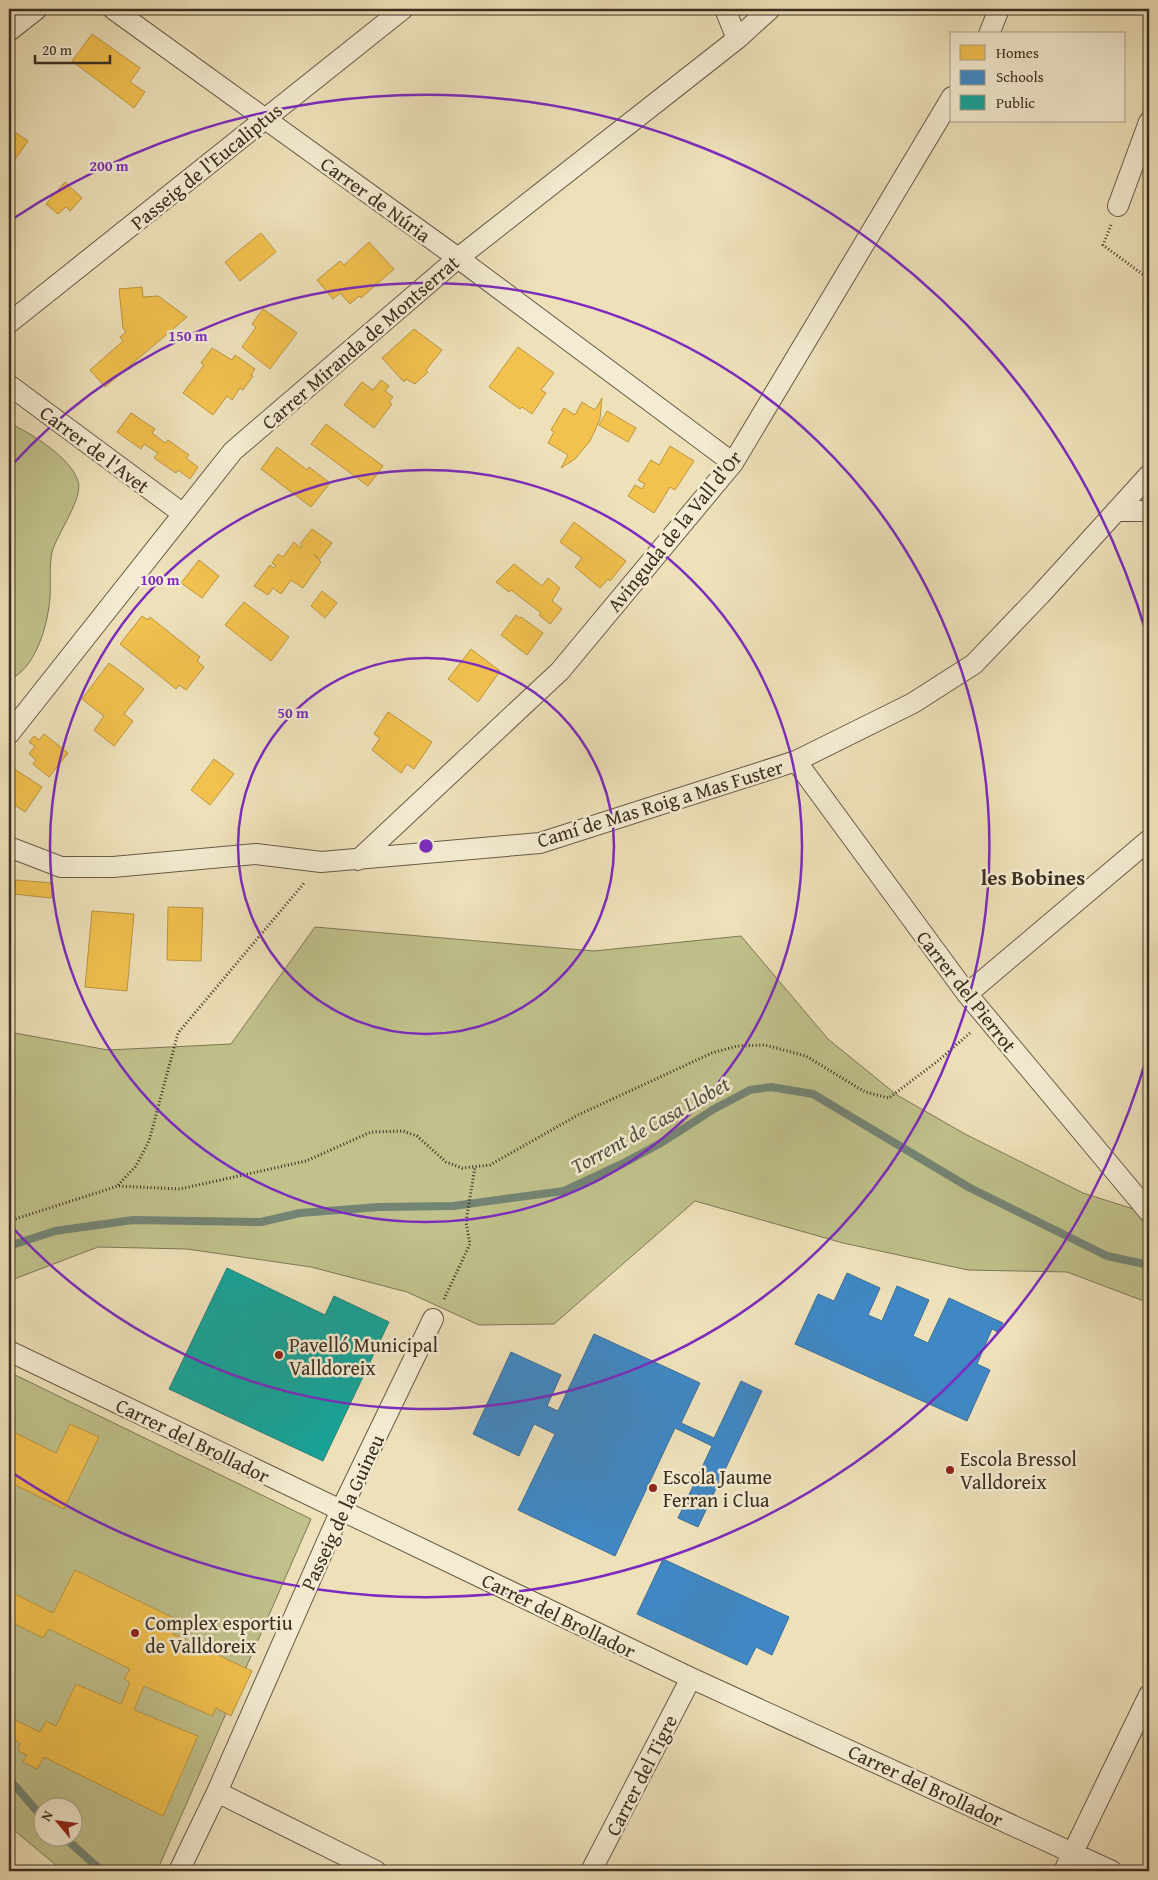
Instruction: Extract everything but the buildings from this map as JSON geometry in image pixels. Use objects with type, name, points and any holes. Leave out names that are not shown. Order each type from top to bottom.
[{"type":"street","points":[[9,31],[37,9]]},
{"type":"street","name":"Carrer de Núria","points":[[114,9],[458,258],[733,463]]},
{"type":"street","name":"Passeig de l'Eucaliptus","points":[[9,323],[403,9]]},
{"type":"street","points":[[725,9],[736,38]]},
{"type":"street","name":"Carrer Miranda de Montserrat","points":[[9,734],[182,513],[234,451],[458,258],[770,9]]},
{"type":"street","points":[[990,32],[999,9]]},
{"type":"street","name":"Avinguda de la Vall d'Or","points":[[358,860],[560,671],[733,463],[950,100]]},
{"type":"street","points":[[1118,206],[1149,122]]},
{"type":"street","name":"Carrer de l'Avet","points":[[9,385],[182,513]]},
{"type":"street","name":"Camí de Mas Roig a Mas Fuster","points":[[9,847],[61,867],[113,868],[256,854],[321,862],[358,860],[540,843],[796,761],[913,703],[974,664],[1149,475]]},
{"type":"street","points":[[1116,511],[1149,512]]},
{"type":"street","name":"Carrer del Pierrot","points":[[796,761],[967,994],[1149,1212]]},
{"type":"street","points":[[967,994],[1149,840]]},
{"type":"street","name":"Passeig de la Guineu","points":[[180,1871],[217,1792],[341,1510],[434,1319]]},
{"type":"street","name":"Carrer del Brollador","points":[[9,1352],[691,1678],[1112,1871]]},
{"type":"street","name":"Carrer del Tigre","points":[[591,1871],[691,1678]]},
{"type":"street","points":[[1064,1871],[1149,1696]]},
{"type":"street","points":[[217,1792],[376,1871]]},
{"type":"path","points":[[1118,206],[1103,245],[1149,279]]},
{"type":"path","points":[[118,1186],[136,1166],[149,1141],[178,1033],[321,862]]},
{"type":"path","points":[[10,1221],[118,1186],[180,1189],[306,1161],[371,1132],[403,1131],[417,1136],[446,1162],[462,1168],[490,1165],[578,1115],[712,1053],[737,1046],[765,1046],[806,1056],[865,1092],[889,1098],[988,1019]]},
{"type":"path","points":[[434,1319],[455,1280],[470,1244],[466,1222],[475,1167]]},
{"type":"green space","points":[[9,423],[38,439],[67,463],[74,472],[79,488],[74,506],[52,552],[49,608],[39,644],[27,666],[9,680]]},
{"type":"green space","points":[[315,927],[594,951],[741,936],[828,1039],[897,1095],[965,1134],[1083,1193],[1149,1214],[1149,1303],[1067,1272],[968,1270],[843,1243],[695,1201],[554,1324],[479,1325],[407,1292],[311,1267],[187,1249],[98,1247],[9,1281],[9,1032],[108,1050],[231,1044]]},
{"type":"green space","name":"Complex esportiu de Valldoreix","points":[[9,1372],[311,1519],[157,1871],[63,1871],[35,1848],[82,1848],[82,1798],[32,1798],[32,1845],[9,1826]]},
{"type":"waterway","name":"Torrent de Casa Llobet","points":[[9,1246],[55,1231],[133,1220],[261,1222],[300,1213],[379,1207],[453,1206],[564,1191],[622,1164],[661,1143],[714,1109],[750,1090],[771,1087],[813,1094],[970,1188],[1107,1256],[1149,1265]]},
{"type":"waterway","points":[[9,1779],[32,1805]]},
{"type":"waterway","points":[[76,1848],[102,1871]]},
{"type":"place","name":"Pavelló Municipal Valldoreix","points":[[279,1355]]},
{"type":"place","name":"Escola Bressol Valldoreix","points":[[950,1470]]},
{"type":"place","name":"Escola Jaume Ferran i Clua","points":[[653,1488]]},
{"type":"place","name":"Complex esportiu de Valldoreix","points":[[135,1633]]},
{"type":"district","name":"les Bobines","points":[[1033,877]]}]
